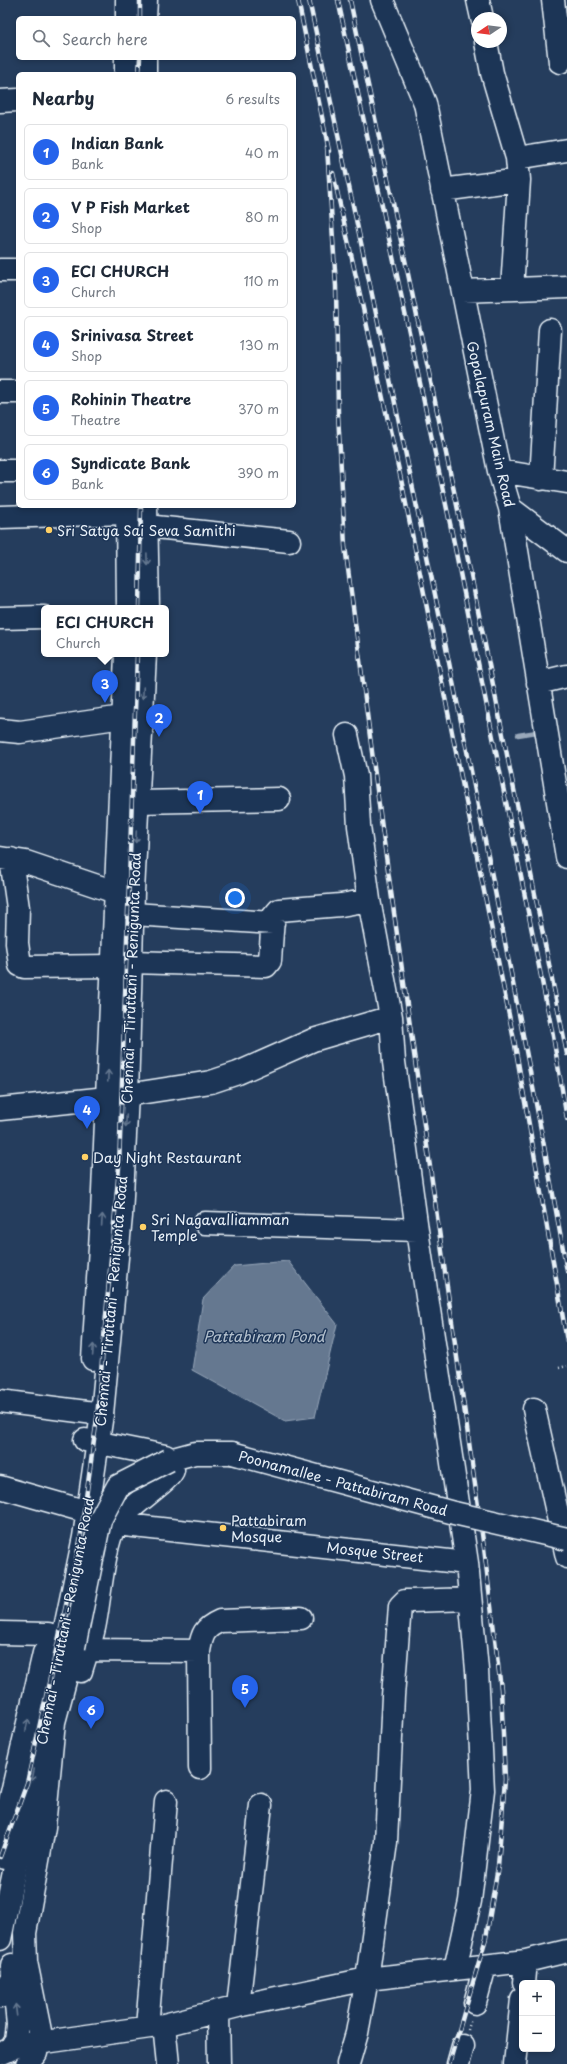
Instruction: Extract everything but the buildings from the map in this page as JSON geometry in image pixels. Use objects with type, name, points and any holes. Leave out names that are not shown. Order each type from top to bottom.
[{"type":"main road","points":[[127,0],[127,16]]},
{"type":"main road","points":[[145,16],[146,0]]},
{"type":"main road","name":"Gopalapuram Main Road","points":[[382,0],[425,103],[499,471],[510,508],[538,683],[563,809],[567,857]]},
{"type":"main road","points":[[478,0],[481,12]]},
{"type":"main road","points":[[553,0],[560,62]]},
{"type":"main road","points":[[487,48],[492,73],[517,158],[519,180],[512,289]]},
{"type":"main road","points":[[126,60],[126,72]]},
{"type":"main road","points":[[145,60],[145,72]]},
{"type":"main road","points":[[0,101],[16,100]]},
{"type":"main road","points":[[517,158],[567,150]]},
{"type":"main road","points":[[442,190],[519,180]]},
{"type":"main road","points":[[0,270],[16,270]]},
{"type":"main road","points":[[463,291],[567,287]]},
{"type":"main road","points":[[541,479],[550,330]]},
{"type":"main road","points":[[0,392],[16,392]]},
{"type":"main road","points":[[0,471],[16,471]]},
{"type":"main road","points":[[499,471],[567,482]]},
{"type":"main road","points":[[510,508],[567,551]]},
{"type":"main road","points":[[128,605],[137,513]]},
{"type":"main road","points":[[137,513],[148,605]]},
{"type":"main road","points":[[0,517],[137,513],[289,541]]},
{"type":"main road","points":[[0,618],[41,617]]},
{"type":"main road","name":"Chennai - Tiruttani - Renigunta Road","points":[[0,1939],[8,1859],[68,1642],[82,1510],[121,1216],[117,1096],[121,964],[115,892],[126,657]]},
{"type":"main road","name":"Chennai - Tiruttani - Renigunta Road","points":[[121,964],[132,914],[145,657]]},
{"type":"main road","points":[[538,683],[567,676]]},
{"type":"main road","points":[[0,730],[20,732],[123,717]]},
{"type":"main road","points":[[347,735],[356,776],[359,826],[369,900],[391,1017],[394,1062],[417,1230],[467,1563],[477,1670],[484,1790],[470,1901],[455,1969]]},
{"type":"main road","points":[[138,802],[279,799]]},
{"type":"main road","points":[[115,892],[26,862],[6,859],[18,908],[18,943],[20,965],[24,967],[121,964],[266,966],[269,965],[270,961],[275,913],[282,909],[341,905],[369,900]]},
{"type":"main road","points":[[132,914],[273,923]]},
{"type":"main road","points":[[0,1109],[117,1096],[211,1082],[313,1040],[391,1017]]},
{"type":"main road","points":[[205,1223],[417,1230]]},
{"type":"main road","points":[[0,1401],[96,1413]]},
{"type":"main road","points":[[534,1409],[567,1557]]},
{"type":"main road","points":[[68,1642],[94,1628],[110,1540],[116,1524],[133,1504],[170,1477],[173,1470],[172,1464],[165,1456],[92,1441]]},
{"type":"main road","name":"Poonamallee - Pattabiram Road","points":[[27,2064],[36,2053],[39,2022],[26,1962],[26,1927],[46,1814],[54,1722],[68,1642],[100,1520],[118,1486],[170,1460],[195,1453],[232,1453],[454,1513],[567,1539]]},
{"type":"main road","points":[[0,1487],[82,1510]]},
{"type":"main road","name":"Mosque Street","points":[[116,1524],[467,1563]]},
{"type":"main road","points":[[348,2064],[357,2033],[367,1979],[386,1842],[393,1696],[400,1606],[405,1601],[410,1600],[470,1599]]},
{"type":"main road","points":[[200,1768],[198,1652],[201,1638],[209,1626],[220,1621],[301,1618]]},
{"type":"main road","points":[[0,1634],[68,1642],[198,1652]]},
{"type":"main road","name":"Chennai - Tiruttani - Renigunta Road","points":[[0,1845],[68,1642]]},
{"type":"main road","points":[[166,1801],[155,2026],[168,2064]]},
{"type":"main road","points":[[220,2064],[261,1805]]},
{"type":"main road","points":[[7,2049],[18,2025],[11,1946],[14,1920],[32,1825],[46,1814]]},
{"type":"main road","points":[[7,2049],[155,2026],[367,1979],[526,1961],[567,1951]]},
{"type":"main road","points":[[524,1980],[526,1961]]},
{"type":"main road","points":[[475,2003],[485,1966]]},
{"type":"main road","points":[[0,1997],[13,1977]]},
{"type":"main road","points":[[515,2064],[520,2016]]},
{"type":"path","points":[[559,1368],[567,1366]]},
{"type":"path","points":[[461,2055],[475,2003]]},
{"type":"water","name":"Pattabiram Pond","points":[[288,1261],[337,1324],[315,1417],[285,1421],[192,1370],[203,1299],[234,1266]]},
{"type":"waterway","points":[[518,735],[537,732]]},
{"type":"railway","points":[[140,0],[140,16]]},
{"type":"railway","points":[[298,0],[329,151]]},
{"type":"railway","points":[[309,0],[377,317],[476,793],[538,1111],[567,1271]]},
{"type":"railway","points":[[338,0],[451,528],[553,1036],[567,1119]]},
{"type":"railway","points":[[350,0],[458,510],[567,1054]]},
{"type":"railway","points":[[139,72],[140,60]]},
{"type":"railway","points":[[327,147],[336,286],[338,413],[345,546],[382,828],[484,1548],[501,1689],[505,1779],[498,1866],[486,1938],[449,2064]]},
{"type":"railway","points":[[333,173],[402,484],[515,1045],[567,1341]]},
{"type":"railway","points":[[139,605],[141,508]]},
{"type":"railway","points":[[0,1857],[27,1783],[80,1541],[97,1418],[119,1167],[137,657]]},
{"type":"place","name":"Sri Satya Sai Seva Samithi","points":[[49,530]]},
{"type":"place","name":"ECI CHURCH","points":[[105,703]]},
{"type":"place","name":"V P Fish Market","points":[[159,737]]},
{"type":"place","name":"Indian Bank","points":[[200,814]]},
{"type":"place","name":"Srinivasa Street","points":[[87,1129]]},
{"type":"place","name":"Day Night Restaurant","points":[[85,1157]]},
{"type":"place","name":"Sri Nagavalliamman Temple","points":[[143,1227]]},
{"type":"place","name":"Pattabiram Mosque","points":[[223,1528]]},
{"type":"place","name":"Rohinin Theatre","points":[[245,1708]]},
{"type":"place","name":"Syndicate Bank","points":[[91,1729]]}]
